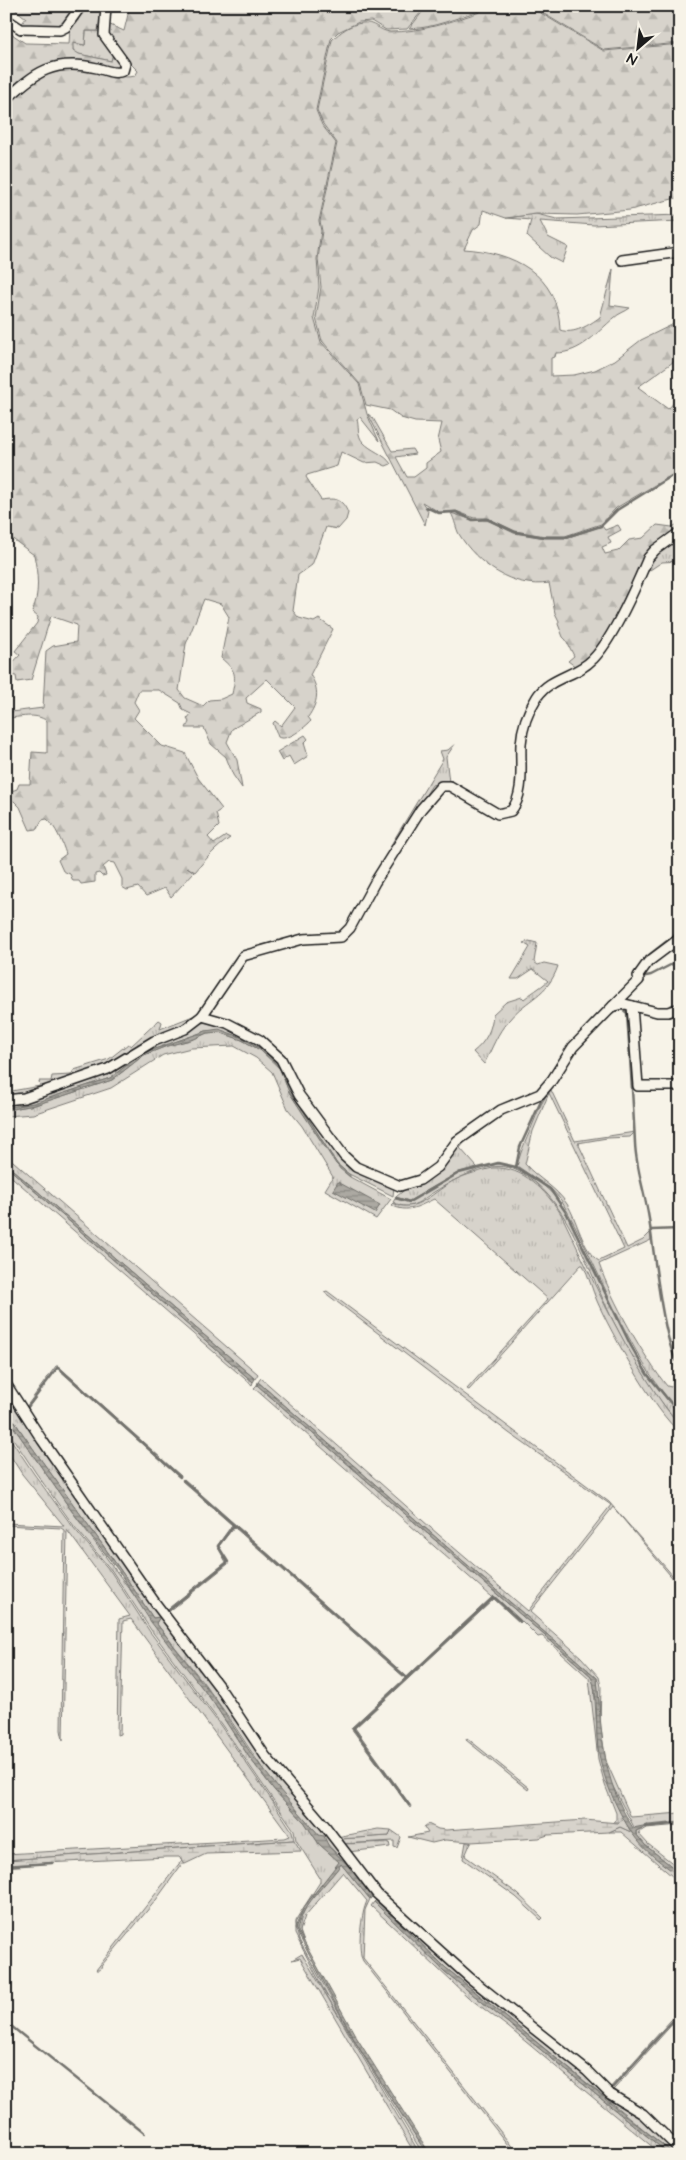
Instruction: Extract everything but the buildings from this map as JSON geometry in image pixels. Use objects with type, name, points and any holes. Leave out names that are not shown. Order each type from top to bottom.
[{"type":"street","points":[[6,19],[20,29],[60,30],[66,27],[81,6]]},
{"type":"street","points":[[6,100],[29,78],[40,71],[78,65],[113,72],[123,71],[123,61],[104,35],[106,6]]},
{"type":"street","points":[[622,260],[680,252]]},
{"type":"street","points":[[6,1100],[24,1098],[108,1069],[154,1041],[185,1029],[202,1016],[243,956],[303,939],[342,937],[350,928],[375,882],[421,809],[442,786],[450,786],[498,814],[511,811],[518,797],[524,725],[537,697],[545,687],[585,666],[595,658],[618,620],[648,558],[654,550],[680,532]]},
{"type":"street","points":[[202,1016],[227,1023],[260,1040],[281,1059],[299,1095],[344,1156],[356,1167],[400,1186],[420,1180],[438,1167],[457,1141],[501,1110],[540,1094],[552,1080],[573,1047],[636,985],[639,980],[638,976],[648,962],[680,938]]},
{"type":"street","points":[[613,1006],[625,1004],[657,1012],[668,1012],[680,1008]]},
{"type":"street","points":[[632,1006],[638,1086],[680,1086]]},
{"type":"street","points":[[6,1384],[42,1440],[156,1604],[220,1688],[266,1757],[325,1826],[377,1894],[470,1978],[574,2060],[610,2094],[643,2114],[680,2150]]},
{"type":"green space","points":[[11,6],[78,6],[59,27],[20,26],[26,18]]},
{"type":"green space","points":[[84,6],[101,9],[98,31],[86,31],[85,45],[73,43],[73,50],[79,54],[111,61],[113,54],[121,66],[116,69],[69,64],[44,67],[32,72],[6,94],[6,78],[9,76],[6,67],[6,30],[25,43],[69,44],[70,29]]},
{"type":"green space","points":[[130,6],[426,6],[407,29],[386,30],[371,21],[359,22],[338,32],[331,39],[316,110],[322,125],[336,143],[319,221],[321,231],[317,259],[319,287],[314,318],[321,342],[359,384],[367,414],[379,441],[360,417],[357,419],[361,440],[391,464],[386,466],[377,462],[364,463],[341,452],[337,466],[307,475],[306,477],[321,500],[338,500],[343,504],[348,513],[346,520],[338,529],[326,527],[312,565],[298,575],[293,611],[299,618],[314,622],[319,619],[333,629],[310,675],[315,686],[316,701],[308,717],[311,721],[304,727],[286,738],[278,737],[273,723],[275,721],[281,726],[295,707],[267,679],[246,698],[247,703],[261,709],[261,712],[232,729],[227,742],[237,760],[242,788],[233,775],[226,757],[211,744],[204,728],[186,728],[189,722],[187,719],[191,714],[183,710],[180,703],[159,690],[139,690],[134,702],[139,710],[134,718],[162,746],[185,753],[198,778],[222,809],[216,813],[219,826],[208,837],[214,844],[226,836],[230,838],[215,850],[195,872],[187,867],[194,872],[171,897],[165,888],[146,896],[138,887],[127,890],[122,887],[122,879],[114,863],[109,862],[103,867],[106,875],[95,874],[95,882],[81,884],[79,881],[73,881],[70,874],[63,871],[58,860],[66,854],[50,822],[47,819],[42,820],[37,829],[30,830],[20,807],[14,801],[6,800],[6,793],[17,789],[19,784],[30,784],[32,752],[47,753],[47,721],[32,716],[6,718],[6,710],[11,712],[43,708],[46,651],[53,646],[76,642],[77,625],[51,616],[31,680],[17,682],[16,676],[10,675],[8,668],[20,655],[15,651],[37,623],[38,617],[32,612],[35,605],[37,584],[34,555],[6,534],[6,197],[10,189],[14,188],[6,171],[6,104],[27,85],[38,78],[60,70],[85,70],[122,77],[135,76],[138,71],[123,56],[106,32],[108,24],[124,31]],"holes":[[[204,599],[221,604],[229,617],[221,658],[233,670],[232,694],[221,699],[209,700],[203,706],[185,698],[179,690],[186,644]]]},
{"type":"green space","points":[[427,6],[482,6],[479,11],[445,22],[409,29]]},
{"type":"green space","points":[[484,6],[529,6],[604,51],[680,44],[680,197],[630,210],[577,215],[536,214],[506,218],[483,210],[481,224],[473,230],[464,249],[500,255],[516,261],[530,270],[542,281],[551,294],[558,311],[560,330],[565,331],[581,328],[600,317],[613,269],[610,305],[630,308],[616,316],[581,346],[573,350],[556,353],[555,357],[551,358],[551,376],[574,375],[595,370],[615,360],[641,340],[680,321],[680,357],[638,387],[668,409],[680,396],[680,470],[616,508],[601,524],[565,536],[545,536],[515,531],[488,518],[474,518],[456,511],[439,512],[422,502],[428,511],[425,525],[368,414],[373,418],[392,451],[412,449],[415,454],[396,457],[407,477],[414,477],[426,468],[426,463],[441,452],[438,440],[442,423],[415,422],[401,418],[390,410],[366,405],[360,384],[322,341],[316,318],[321,287],[318,259],[322,231],[320,221],[337,143],[323,124],[317,110],[332,40],[346,29],[358,24],[370,23],[390,32],[402,32],[436,26],[480,12]]},
{"type":"green space","points":[[531,6],[680,6],[680,43],[604,50]]},
{"type":"green space","points":[[86,31],[98,31],[113,54],[111,61],[78,54],[73,50],[72,43],[85,45]]},
{"type":"green space","points":[[536,214],[557,219],[680,215],[680,221],[594,225],[540,221],[548,237],[568,247],[562,263],[550,257],[527,236],[531,220],[506,218]]},
{"type":"green space","points":[[451,513],[473,520],[487,520],[514,533],[545,538],[566,538],[602,526],[605,530],[618,525],[621,530],[608,537],[611,543],[602,547],[605,554],[618,551],[629,540],[643,538],[657,525],[672,527],[680,523],[680,528],[640,566],[610,627],[594,653],[576,667],[568,661],[574,656],[558,624],[559,621],[555,613],[549,583],[522,582],[497,572],[467,545],[459,534]]},
{"type":"green space","points":[[680,535],[680,561],[662,562],[644,574],[651,558]]},
{"type":"green space","points":[[305,735],[308,739],[304,743],[308,756],[294,765],[289,756],[282,761],[277,752]]},
{"type":"green space","points":[[455,744],[446,757],[449,782],[444,781],[432,785],[395,845],[392,843],[443,759],[440,751],[448,750]]},
{"type":"green space","points":[[529,941],[537,943],[534,962],[538,965],[544,963],[558,966],[549,984],[505,1025],[484,1064],[473,1052],[488,1035],[493,1014],[506,1002],[522,997],[524,999],[548,981],[533,969],[518,979],[511,979],[530,947],[523,943]]},
{"type":"green space","points":[[193,1016],[195,1019],[150,1038],[114,1062],[29,1093],[6,1096],[6,1092],[40,1086],[39,1081],[51,1081],[52,1076],[71,1075],[74,1070],[109,1059],[128,1044],[131,1046],[159,1020],[162,1022],[160,1029]]},
{"type":"green space","points":[[209,1022],[251,1038],[280,1061],[346,1163],[394,1187],[393,1196],[347,1173],[337,1164],[291,1091],[281,1068],[275,1061],[261,1049],[243,1038],[219,1030],[206,1031],[143,1053],[110,1078],[34,1103],[6,1108],[6,1102],[65,1086],[147,1045],[200,1023]]},
{"type":"green space","points":[[219,1032],[242,1040],[260,1050],[280,1069],[289,1092],[340,1169],[350,1177],[391,1199],[376,1219],[325,1190],[333,1177],[302,1126],[288,1109],[272,1072],[256,1058],[234,1046],[191,1048],[163,1055],[111,1088],[33,1114],[6,1116],[6,1110],[35,1105],[112,1080],[144,1055],[207,1033]]},
{"type":"green space","points":[[551,1090],[575,1141],[635,1132],[630,1137],[607,1138],[578,1143],[627,1248],[643,1240],[650,1233],[651,1240],[599,1264],[620,1311],[658,1374],[667,1386],[671,1387],[680,1381],[680,1413],[660,1389],[644,1364],[561,1200],[551,1189],[517,1166],[538,1112],[543,1101]],"holes":[[[549,1093],[624,1249],[599,1261],[593,1257],[584,1243],[571,1210],[563,1198],[525,1164],[533,1131]]]},
{"type":"green space","points":[[463,1140],[464,1143],[460,1148],[477,1167],[459,1172],[409,1201],[396,1197]]},
{"type":"green space","points":[[6,1155],[258,1374],[255,1379],[6,1164]]},
{"type":"green space","points":[[498,1164],[516,1169],[532,1177],[546,1187],[559,1201],[628,1339],[660,1391],[680,1415],[680,1423],[649,1385],[630,1353],[607,1308],[582,1251],[561,1213],[549,1196],[534,1182],[518,1171],[508,1167],[486,1168],[474,1171],[453,1181],[412,1205],[404,1206],[393,1202],[395,1199],[409,1202],[459,1173]]},
{"type":"green space","points":[[6,1166],[253,1382],[252,1385],[6,1172]]},
{"type":"green space","points":[[493,1168],[504,1168],[524,1176],[541,1189],[555,1205],[625,1343],[660,1400],[680,1424],[680,1432],[659,1409],[622,1351],[597,1301],[583,1265],[469,1390],[467,1389],[548,1299],[434,1199],[408,1209],[397,1208],[391,1205],[393,1203],[401,1206],[417,1204],[455,1180],[469,1174]]},
{"type":"green space","points":[[327,1291],[609,1502],[680,1584],[680,1587],[613,1507],[530,1612],[581,1657],[599,1677],[601,1687],[600,1719],[597,1678],[258,1382],[261,1378],[528,1611],[611,1505],[509,1433],[324,1292]]},
{"type":"green space","points":[[56,1366],[181,1476],[180,1478],[57,1368],[27,1409],[93,1510],[6,1382],[6,1376],[26,1407]]},
{"type":"green space","points":[[257,1385],[591,1676],[594,1685],[598,1748],[624,1819],[620,1822],[613,1822],[616,1820],[616,1813],[605,1785],[598,1759],[589,1678],[542,1636],[538,1637],[522,1621],[520,1623],[494,1599],[355,1728],[411,1806],[410,1808],[351,1728],[405,1678],[234,1527],[219,1546],[228,1564],[166,1614],[164,1612],[226,1562],[217,1546],[232,1525],[182,1481],[184,1479],[407,1677],[492,1597],[254,1388]]},
{"type":"green space","points":[[6,1391],[317,1820],[374,1894],[373,1896],[277,1788],[210,1691],[156,1623],[160,1617],[153,1618],[6,1409]]},
{"type":"green space","points":[[6,1416],[71,1510],[213,1702],[249,1757],[275,1791],[305,1823],[319,1844],[340,1862],[310,1899],[295,1923],[320,1882],[320,1878],[296,1840],[294,1830],[221,1724],[151,1630],[112,1571],[74,1526],[36,1473],[6,1428]]},
{"type":"green space","points":[[6,1432],[73,1527],[111,1572],[150,1632],[220,1725],[292,1831],[294,1840],[6,1860],[6,1854],[285,1838],[290,1836],[131,1619],[123,1621],[120,1734],[117,1735],[119,1619],[130,1616],[67,1530],[63,1740],[61,1730],[64,1530],[61,1528],[6,1525],[6,1523],[64,1526],[22,1474],[6,1449]]},
{"type":"green space","points":[[601,1729],[606,1761],[631,1817],[680,1813],[680,1822],[648,1825],[635,1829],[611,1783],[603,1756]]},
{"type":"green space","points":[[467,1738],[529,1788],[528,1790],[466,1740]]},
{"type":"green space","points":[[624,1819],[631,1832],[620,1827],[609,1832],[548,1835],[539,1838],[471,1842],[445,1840],[432,1843],[408,1837],[428,1833],[424,1827],[428,1824],[438,1829],[446,1830],[585,1820],[618,1823]]},
{"type":"green space","points":[[680,1823],[680,1825],[646,1828],[638,1833],[648,1844],[680,1869],[680,1873],[645,1845],[636,1834],[636,1831],[648,1826]]},
{"type":"green space","points":[[620,1827],[631,1832],[644,1847],[680,1876],[680,1883],[621,1832],[609,1832]]},
{"type":"green space","points":[[378,1829],[391,1830],[389,1836],[339,1839],[337,1837]]},
{"type":"green space","points":[[391,1830],[401,1837],[397,1848],[394,1847],[394,1841],[343,1844],[339,1839],[389,1836]]},
{"type":"green space","points":[[294,1840],[301,1851],[206,1854],[185,1864],[179,1857],[166,1857],[6,1865],[6,1860]]},
{"type":"green space","points":[[389,1842],[390,1847],[348,1852],[343,1844]]},
{"type":"green space","points":[[466,1842],[471,1842],[465,1856],[518,1894],[543,1918],[541,1920],[516,1897],[463,1859]]},
{"type":"green space","points":[[182,1860],[185,1864],[182,1864],[100,1970],[96,1970]]},
{"type":"green space","points":[[341,1864],[370,1899],[365,1910],[363,1958],[518,2154],[515,2154],[363,1961],[360,1949],[361,1932],[363,1914],[367,1901],[343,1872],[305,1916],[300,1931],[300,1921],[310,1901]]},
{"type":"green space","points":[[377,1898],[602,2090],[637,2114],[680,2154],[674,2154],[446,1968],[376,1900]]},
{"type":"green space","points":[[374,1902],[444,1971],[669,2154],[661,2154],[508,2027],[468,1997],[371,1906]]},
{"type":"green space","points":[[295,1923],[299,1940],[356,2043],[427,2154],[423,2154],[326,1994],[295,1934]]},
{"type":"green space","points":[[302,1954],[420,2154],[415,2154],[300,1958],[292,1960]]},
{"type":"green space","points":[[680,2010],[680,2023],[676,2020],[614,2089],[630,2103],[609,2089]]},
{"type":"shaded area","points":[[219,1029],[243,1038],[261,1049],[275,1061],[281,1068],[291,1091],[337,1164],[350,1177],[336,1164],[289,1092],[280,1069],[274,1062],[260,1050],[242,1040],[219,1032],[207,1033],[144,1055],[112,1080],[35,1105],[6,1110],[6,1108],[34,1103],[110,1078],[143,1053],[206,1031]]},
{"type":"shaded area","points":[[6,1164],[255,1379],[253,1382],[6,1166]]},
{"type":"shaded area","points":[[338,1182],[380,1205],[375,1213],[333,1190]]},
{"type":"shaded area","points":[[258,1382],[597,1678],[605,1755],[609,1773],[622,1809],[633,1828],[648,1825],[636,1831],[636,1834],[645,1845],[680,1873],[680,1876],[660,1862],[642,1845],[626,1824],[615,1803],[600,1759],[595,1693],[591,1676],[257,1385]]},
{"type":"shaded area","points":[[6,1409],[153,1618],[160,1617],[156,1623],[216,1700],[252,1755],[319,1835],[324,1836],[329,1847],[354,1871],[373,1896],[370,1899],[341,1864],[302,1914],[298,1931],[355,2035],[430,2154],[427,2154],[356,2043],[295,1928],[304,1907],[339,1862],[319,1844],[305,1823],[275,1791],[249,1757],[213,1702],[151,1622],[118,1570],[71,1510],[6,1416]]},
{"type":"shaded area","points":[[376,1900],[446,1968],[602,2096],[606,2096],[605,2099],[674,2154],[669,2154],[444,1971],[374,1902]]},
{"type":"waterway","points":[[426,507],[439,513],[456,512],[473,520],[487,519],[515,532],[545,537],[566,537],[601,526],[617,510],[680,471]]},
{"type":"waterway","points":[[639,968],[649,955],[680,931]]},
{"type":"waterway","points":[[641,977],[651,975],[680,960]]},
{"type":"waterway","points":[[610,1015],[621,1008],[627,1013],[637,1164],[649,1216],[657,1277],[669,1341],[674,1357],[680,1366]]},
{"type":"waterway","points":[[577,1037],[599,1014]]},
{"type":"waterway","points":[[539,1092],[567,1049]]},
{"type":"waterway","points":[[542,1099],[561,1074]]},
{"type":"waterway","points":[[516,1167],[520,1147],[542,1099]]},
{"type":"waterway","points":[[396,1198],[409,1202],[459,1173],[498,1163],[516,1167],[550,1189],[567,1214],[631,1346],[647,1374],[680,1414]]},
{"type":"waterway","points":[[651,1230],[680,1229]]},
{"type":"waterway","points":[[27,1408],[58,1367],[180,1477]]},
{"type":"waterway","points":[[183,1480],[407,1678],[353,1728],[409,1805]]},
{"type":"waterway","points":[[165,1613],[228,1562],[218,1546],[234,1525]]},
{"type":"waterway","points":[[407,1678],[494,1597],[520,1621]]},
{"type":"waterway","points":[[645,1827],[680,1823]]},
{"type":"waterway","points":[[6,1866],[52,1863]]},
{"type":"waterway","points":[[610,2090],[680,2013]]},
{"type":"waterway","points":[[6,2022],[144,2133]]}]
